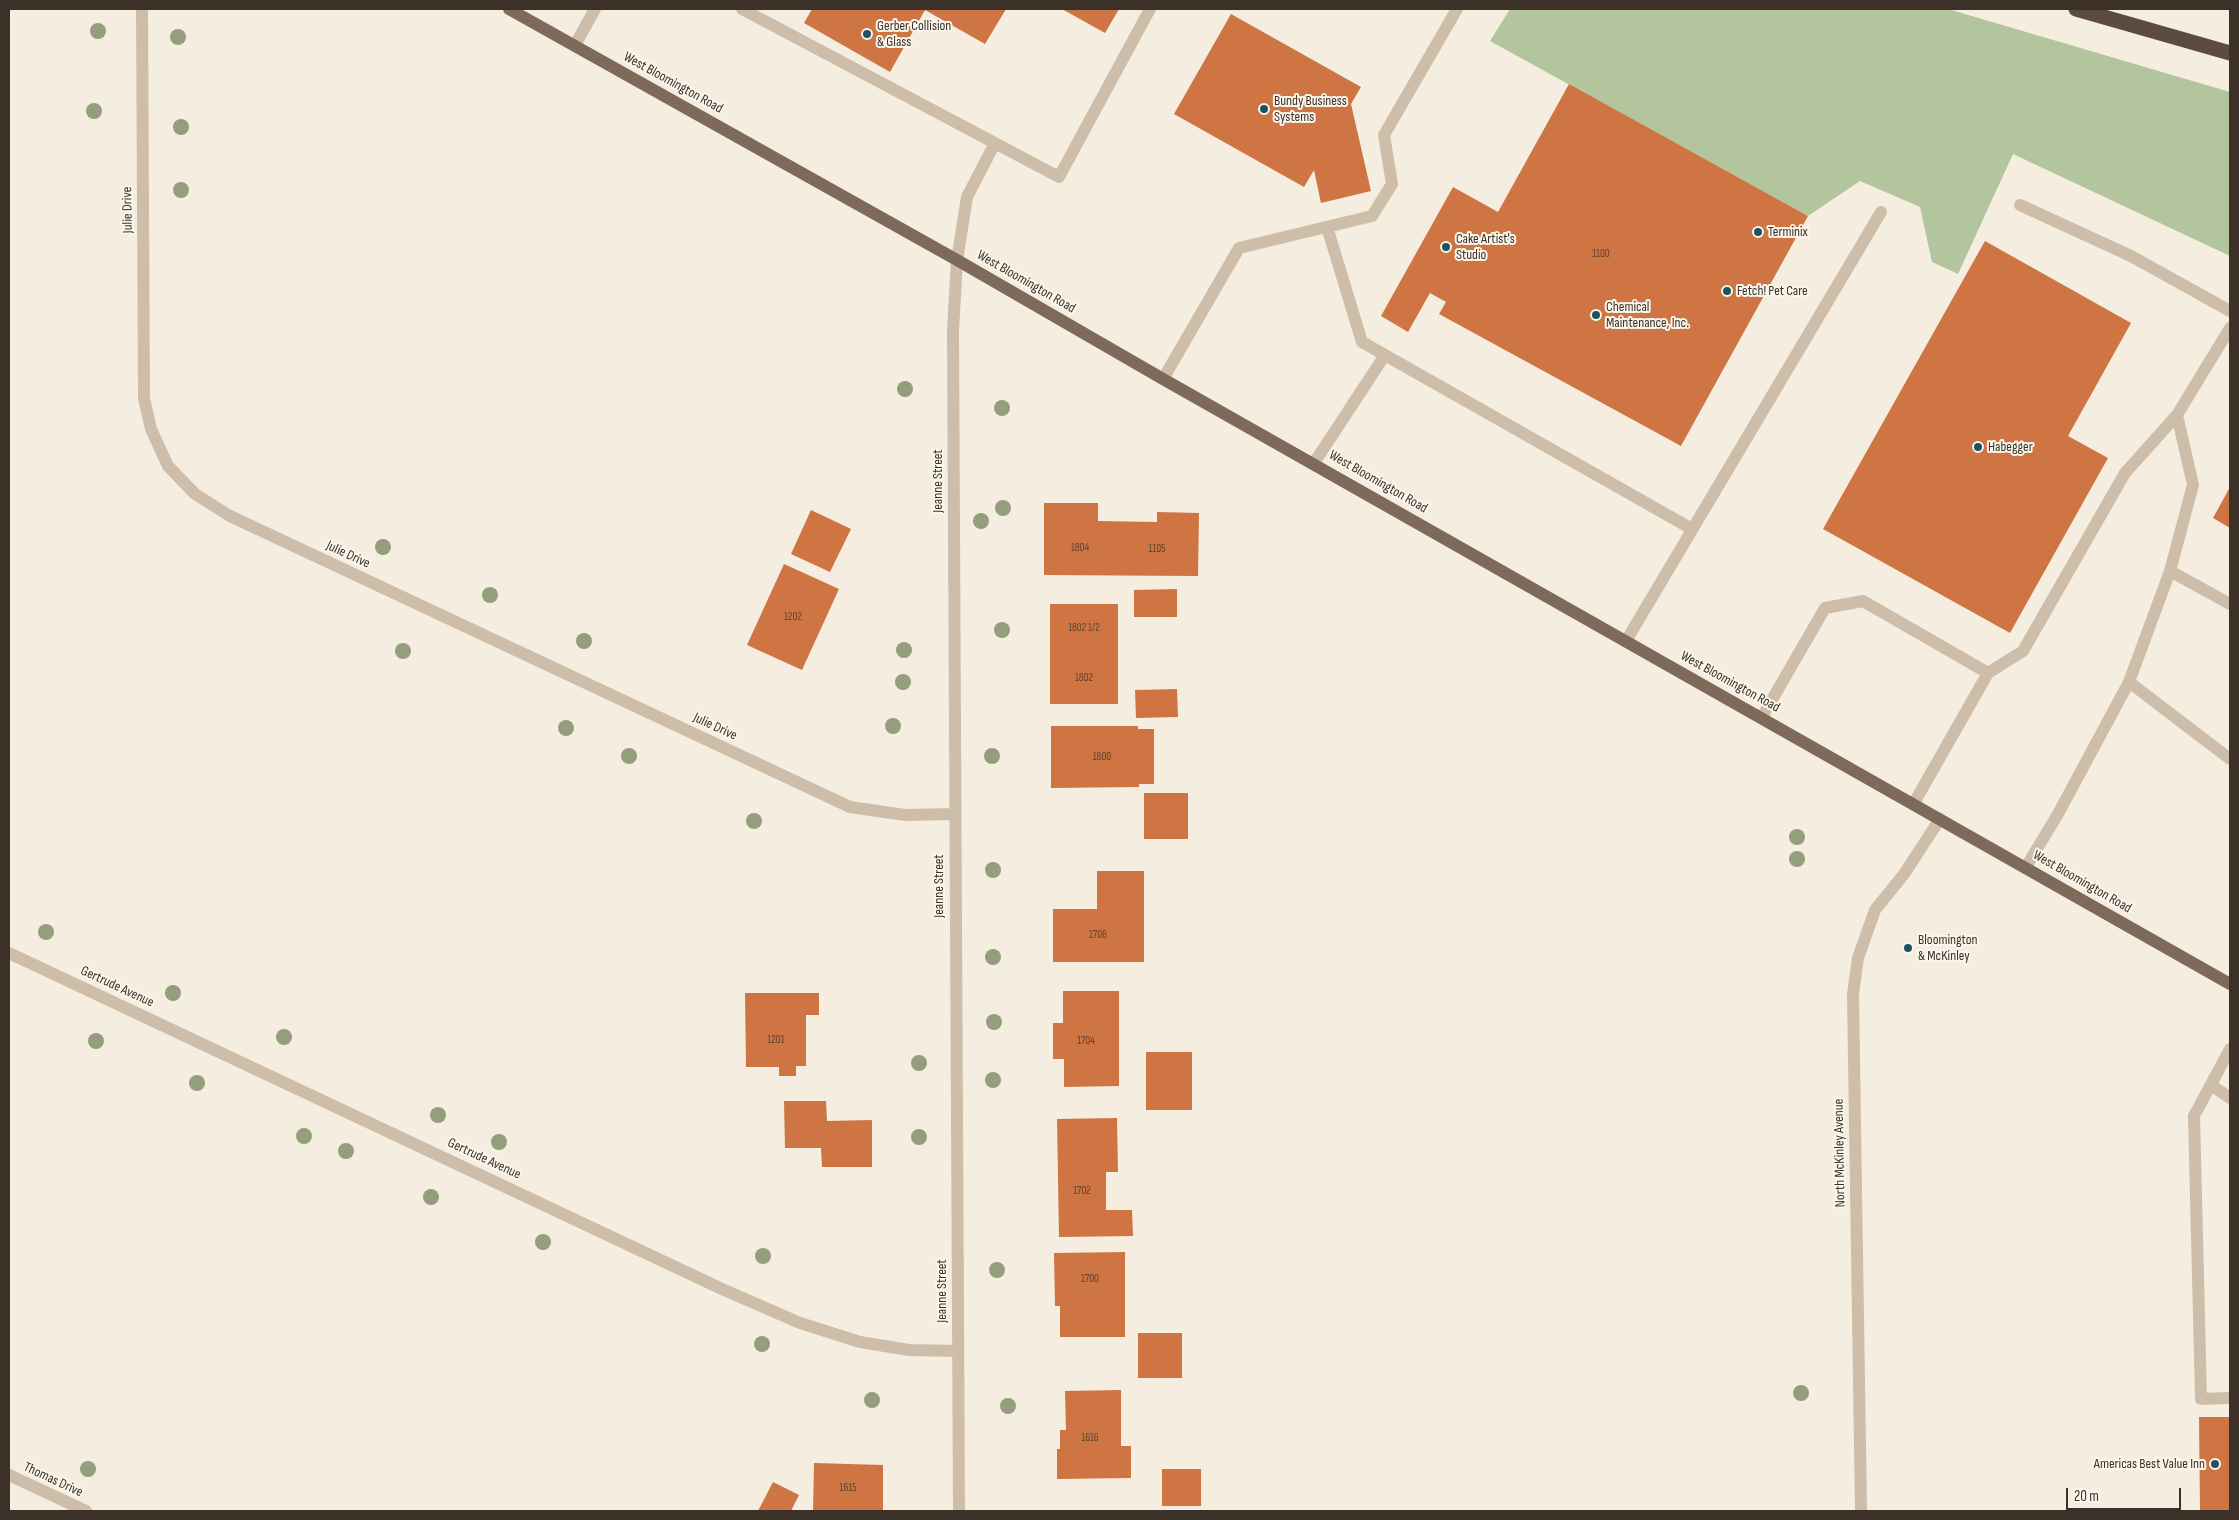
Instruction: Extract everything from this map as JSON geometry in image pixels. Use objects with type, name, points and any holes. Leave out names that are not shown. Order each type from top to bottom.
[{"type":"highway","points":[[2076,9],[2230,53]]},
{"type":"main road","name":"West Bloomington Road","points":[[510,9],[957,260],[1163,379],[2230,984]]},
{"type":"street","name":"Julie Drive","points":[[142,9],[144,398],[151,428],[168,466],[195,494],[230,516],[850,807],[905,815],[954,814]]},
{"type":"street","points":[[574,45],[595,9]]},
{"type":"street","points":[[742,9],[1059,177],[1150,9]]},
{"type":"street","points":[[1163,379],[1239,248],[1372,216],[1392,184],[1384,135],[1457,9]]},
{"type":"street","name":"Jeanne Street","points":[[959,1511],[953,331],[957,260],[967,197],[995,143]]},
{"type":"street","points":[[2020,205],[2131,256],[2230,311]]},
{"type":"street","points":[[1626,641],[1881,212]]},
{"type":"street","points":[[1327,227],[1362,342],[1692,529]]},
{"type":"street","points":[[1914,804],[1988,673],[2023,651],[2125,473],[2177,415],[2230,328]]},
{"type":"street","points":[[1314,463],[1384,355]]},
{"type":"street","points":[[2026,867],[2058,814],[2129,682],[2170,571],[2192,485],[2177,415]]},
{"type":"street","points":[[2170,571],[2230,604]]},
{"type":"street","points":[[1762,717],[1825,608],[1863,601],[1988,673]]},
{"type":"street","points":[[2129,682],[2230,759]]},
{"type":"street","name":"North McKinley Avenue","points":[[1861,1511],[1853,994],[1858,958],[1875,910],[1904,874],[1940,819]]},
{"type":"street","name":"Gertrude Avenue","points":[[9,953],[722,1289],[800,1323],[860,1342],[909,1350],[958,1351]]},
{"type":"street","points":[[2230,1049],[2194,1116],[2201,1399],[2230,1398]]},
{"type":"street","points":[[2211,1085],[2230,1098]]},
{"type":"street","name":"Thomas Drive","points":[[9,1475],[86,1511]]},
{"type":"green space","points":[[1510,9],[1948,9],[2230,92],[2230,256],[2013,154],[1958,274],[1932,262],[1920,207],[1860,181],[1808,216],[1490,41]]},
{"type":"building","name":"Gerber Collision & Glass","points":[[812,9],[1006,9],[985,44],[925,10],[890,72],[804,23]]},
{"type":"building","points":[[1062,9],[1119,9],[1105,33]]},
{"type":"building","name":"Bundy Business Systems","points":[[1231,14],[1361,87],[1351,104],[1371,191],[1321,203],[1314,170],[1304,187],[1174,114]]},
{"type":"building","points":[[1569,84],[1808,216],[1681,446],[1439,314],[1446,302],[1430,293],[1408,332],[1381,316],[1453,187],[1498,212]]},
{"type":"building","name":"Habegger","points":[[1985,241],[2131,323],[2068,436],[2108,458],[2010,633],[1823,529]]},
{"type":"building","points":[[2230,487],[2230,528],[2213,518]]},
{"type":"building","points":[[1044,503],[1098,503],[1098,521],[1157,522],[1157,512],[1199,513],[1198,576],[1044,575]]},
{"type":"building","points":[[811,510],[851,529],[830,572],[791,554]]},
{"type":"building","points":[[784,564],[839,589],[802,670],[747,645]]},
{"type":"building","points":[[1177,589],[1177,617],[1134,617],[1134,590]]},
{"type":"building","points":[[1050,604],[1118,604],[1118,704],[1050,704]]},
{"type":"building","points":[[1177,689],[1178,717],[1136,718],[1135,690]]},
{"type":"building","points":[[1051,726],[1138,726],[1138,729],[1154,729],[1154,784],[1139,784],[1139,787],[1051,788]]},
{"type":"building","points":[[1144,793],[1188,793],[1188,839],[1144,839]]},
{"type":"building","points":[[1097,871],[1144,871],[1144,962],[1053,962],[1053,909],[1097,909]]},
{"type":"building","points":[[1063,991],[1119,991],[1119,1086],[1064,1087],[1064,1059],[1053,1059],[1053,1023],[1063,1023]]},
{"type":"building","points":[[745,993],[819,993],[819,1015],[806,1015],[806,1066],[796,1066],[796,1076],[779,1076],[779,1067],[746,1067]]},
{"type":"building","points":[[1146,1052],[1192,1052],[1192,1110],[1146,1110]]},
{"type":"building","points":[[784,1101],[826,1101],[827,1121],[872,1120],[872,1167],[822,1167],[821,1148],[785,1148]]},
{"type":"building","points":[[1117,1118],[1118,1172],[1106,1172],[1106,1210],[1132,1210],[1133,1236],[1059,1237],[1057,1119]]},
{"type":"building","points":[[1125,1252],[1125,1337],[1060,1337],[1060,1306],[1055,1306],[1054,1253]]},
{"type":"building","points":[[1138,1333],[1182,1333],[1182,1378],[1138,1378]]},
{"type":"building","points":[[1121,1390],[1121,1446],[1131,1446],[1131,1478],[1057,1479],[1057,1449],[1060,1449],[1060,1430],[1066,1430],[1065,1391]]},
{"type":"building","name":"Americas Best Value Inn","points":[[2199,1417],[2230,1417],[2230,1511],[2200,1511]]},
{"type":"building","points":[[814,1463],[883,1465],[883,1511],[813,1511]]},
{"type":"building","points":[[1162,1469],[1201,1469],[1201,1506],[1162,1506]]},
{"type":"building","points":[[773,1482],[799,1495],[791,1511],[758,1511]]},
{"type":"place","name":"Gerber Collision & Glass","points":[[867,34]]},
{"type":"place","name":"Bundy Business Systems","points":[[1264,109]]},
{"type":"place","name":"Terminix","points":[[1758,232]]},
{"type":"place","name":"Cake Artist's Studio","points":[[1446,247]]},
{"type":"place","name":"Fetch! Pet Care","points":[[1727,291]]},
{"type":"place","name":"Chemical Maintenance, Inc.","points":[[1596,315]]},
{"type":"place","name":"Habegger","points":[[1978,447]]},
{"type":"place","name":"Bloomington & McKinley","points":[[1908,948]]},
{"type":"place","name":"Americas Best Value Inn","points":[[2215,1464]]}]
